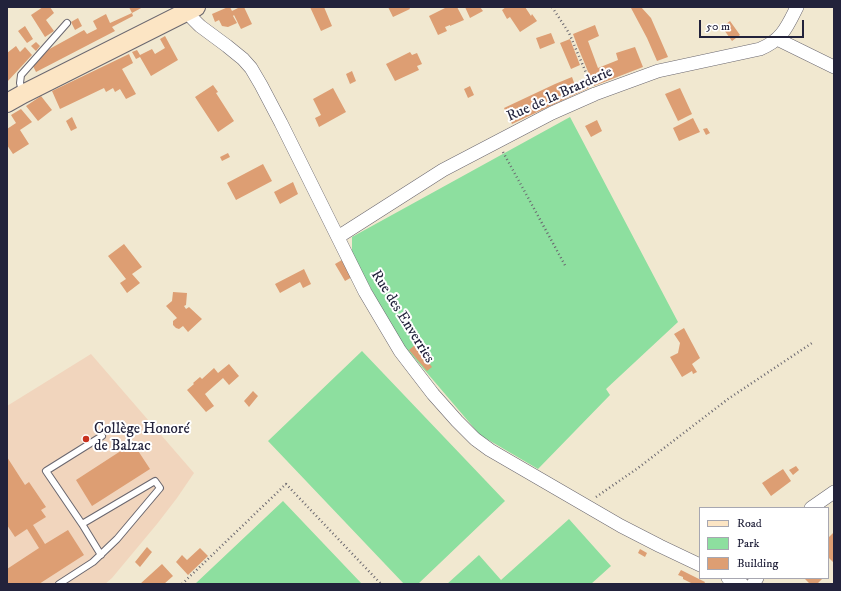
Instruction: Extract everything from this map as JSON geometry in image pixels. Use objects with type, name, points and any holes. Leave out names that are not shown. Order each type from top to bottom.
[{"type":"street","name":"Rue de la Brarderie","points":[[338,237],[443,170],[552,112],[595,94],[658,71],[760,50],[768,46],[777,40],[784,32],[797,7]]},
{"type":"street","points":[[7,103],[192,9]]},
{"type":"street","name":"Rue des Enverries","points":[[192,9],[193,19],[243,59],[251,68],[281,123],[364,292],[400,351],[433,394],[475,439],[490,450],[634,533],[699,565]]},
{"type":"street","points":[[777,40],[834,67]]},
{"type":"street","points":[[812,507],[834,492]]},
{"type":"street","points":[[730,579],[742,584]]},
{"type":"lane","points":[[23,94],[20,83],[21,75],[67,22]]},
{"type":"lane","points":[[101,554],[46,471],[102,436]]},
{"type":"lane","points":[[59,584],[93,562],[117,539],[160,488],[155,481],[82,524]]},
{"type":"path","points":[[552,7],[569,32],[595,94]]},
{"type":"path","points":[[497,142],[566,267]]},
{"type":"path","points":[[584,505],[638,468],[728,399],[812,343]]},
{"type":"path","points":[[182,584],[286,484],[381,584]]},
{"type":"shaded area","name":"Collège Honoré de Balzac","points":[[91,354],[194,473],[157,524],[112,578],[105,584],[7,584],[7,406]]},
{"type":"green space","points":[[570,117],[678,322],[606,389],[610,395],[538,469],[480,435],[399,340],[352,254],[352,237]]},
{"type":"green space","points":[[362,351],[505,501],[418,584],[404,584],[268,441]]},
{"type":"green space","points":[[283,501],[362,584],[195,584]]},
{"type":"green space","points":[[569,519],[611,566],[591,584],[447,584],[479,555],[501,580]]},
{"type":"building","points":[[43,7],[50,7],[54,13],[46,20],[54,31],[45,37],[31,15]]},
{"type":"building","points":[[129,7],[143,7],[132,13]]},
{"type":"building","points":[[230,7],[232,11],[240,7],[244,7],[252,24],[241,29],[234,15],[233,16],[237,23],[228,27],[222,26],[219,20],[215,22],[212,14]]},
{"type":"building","points":[[310,7],[324,7],[332,26],[321,31]]},
{"type":"building","points":[[388,7],[409,7],[410,9],[393,17]]},
{"type":"building","points":[[447,7],[457,7],[464,20],[445,27],[447,31],[438,35],[429,16]]},
{"type":"building","points":[[465,7],[480,7],[483,11],[470,18]]},
{"type":"building","points":[[506,7],[525,7],[531,16],[532,14],[537,21],[520,32],[510,17],[507,19],[502,10]]},
{"type":"building","points":[[641,7],[651,18],[668,57],[657,61],[631,8]]},
{"type":"building","points":[[132,13],[133,16],[112,27],[115,31],[36,72],[32,64],[44,52],[84,30],[87,34],[97,29],[93,21],[106,14],[110,23]]},
{"type":"building","points":[[78,18],[82,26],[75,30],[71,22]]},
{"type":"building","points":[[730,21],[740,35],[732,41],[722,27]]},
{"type":"building","points":[[595,25],[599,36],[588,41],[598,68],[618,60],[616,53],[635,47],[643,67],[594,86],[573,34]]},
{"type":"building","points":[[25,26],[33,39],[27,43],[18,31]]},
{"type":"building","points":[[551,33],[555,43],[540,49],[536,38]]},
{"type":"building","points":[[165,36],[178,60],[151,76],[140,57],[136,59],[132,52],[137,50],[140,55],[152,49],[155,54],[165,48],[160,39]]},
{"type":"building","points":[[570,39],[580,65],[571,69],[560,43]]},
{"type":"building","points":[[36,42],[40,46],[36,51],[31,46]]},
{"type":"building","points":[[16,46],[20,52],[25,47],[32,55],[7,82],[7,53]]},
{"type":"building","points":[[410,52],[412,55],[417,53],[422,64],[417,66],[419,70],[395,81],[386,64]]},
{"type":"building","points":[[129,54],[133,63],[122,69],[136,94],[126,99],[120,89],[115,92],[113,88],[106,92],[104,88],[60,109],[52,91]]},
{"type":"building","points":[[352,71],[356,81],[350,84],[346,74]]},
{"type":"building","points":[[572,77],[576,88],[587,84],[589,88],[512,124],[504,108]]},
{"type":"building","points":[[213,85],[218,92],[216,93],[234,121],[218,132],[195,97]]},
{"type":"building","points":[[470,86],[474,95],[468,98],[464,89]]},
{"type":"building","points":[[333,88],[346,112],[319,127],[315,118],[321,115],[313,99]]},
{"type":"building","points":[[680,88],[692,114],[678,121],[665,94]]},
{"type":"building","points":[[41,96],[52,110],[38,121],[26,106]]},
{"type":"building","points":[[21,109],[32,122],[20,130],[29,144],[13,154],[7,145],[7,129],[16,123],[11,115]]},
{"type":"building","points":[[72,117],[77,128],[71,131],[66,121]]},
{"type":"building","points":[[693,118],[700,132],[679,141],[673,128]]},
{"type":"building","points":[[597,120],[602,131],[591,137],[585,126]]},
{"type":"building","points":[[707,128],[710,133],[706,135],[703,129]]},
{"type":"building","points":[[228,153],[230,157],[222,161],[220,157]]},
{"type":"building","points":[[263,164],[272,181],[236,200],[227,183]]},
{"type":"building","points":[[293,182],[298,194],[280,204],[274,192]]},
{"type":"building","points":[[124,244],[142,267],[132,274],[140,283],[127,293],[120,283],[126,279],[108,256]]},
{"type":"building","points":[[342,260],[352,277],[345,281],[335,264]]},
{"type":"building","points":[[304,269],[311,284],[303,288],[300,282],[280,293],[275,284]]},
{"type":"building","points":[[173,292],[187,293],[186,305],[184,306],[186,309],[189,307],[202,319],[188,332],[183,326],[179,329],[173,325],[173,321],[177,318],[166,306],[172,301]]},
{"type":"building","points":[[684,328],[700,358],[692,364],[697,372],[693,374],[692,371],[682,377],[670,357],[678,353],[680,343],[674,334]]},
{"type":"building","points":[[415,345],[432,367],[427,371],[409,350]]},
{"type":"building","points":[[229,364],[239,376],[229,385],[223,378],[205,394],[214,406],[206,412],[187,390],[200,377],[202,379],[214,368],[218,373]]},
{"type":"building","points":[[253,391],[258,396],[249,407],[244,401]]},
{"type":"building","points":[[133,443],[150,469],[92,506],[76,480]]},
{"type":"building","points":[[7,457],[25,485],[29,482],[46,507],[41,510],[46,517],[33,525],[45,544],[68,530],[84,555],[39,584],[7,584],[7,569],[39,548],[27,529],[15,537],[7,525]]},
{"type":"building","points":[[796,466],[799,470],[793,475],[789,470]]},
{"type":"building","points":[[783,469],[791,481],[771,496],[762,483]]},
{"type":"building","points":[[834,532],[834,563],[829,558],[829,537]]},
{"type":"building","points":[[147,547],[152,552],[140,567],[135,562]]},
{"type":"building","points":[[200,548],[208,556],[188,575],[176,562],[182,555],[187,560]]},
{"type":"building","points":[[640,549],[647,553],[645,557],[638,553]]},
{"type":"building","points":[[162,564],[173,576],[164,584],[140,584]]},
{"type":"building","points":[[681,570],[705,582],[704,584],[693,584],[683,579],[683,577],[678,575]]},
{"type":"building","points":[[805,579],[822,579],[817,584],[810,584]]},
{"type":"place","name":"Collège Honoré de Balzac","points":[[86,439]]}]
